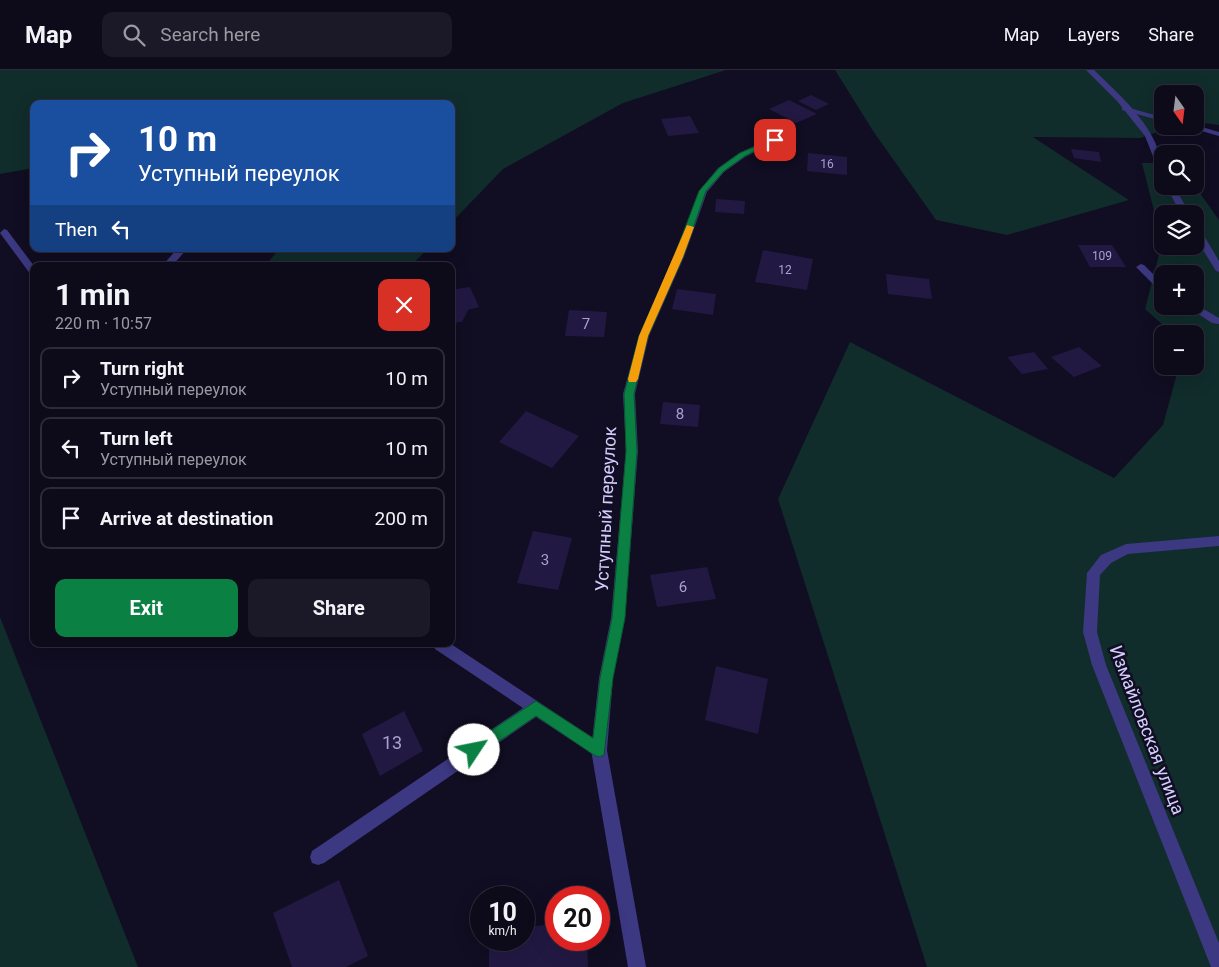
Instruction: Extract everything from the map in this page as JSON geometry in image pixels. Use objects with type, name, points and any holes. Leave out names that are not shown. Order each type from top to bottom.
[{"type":"street","points":[[1090,70],[1120,98],[1125,108],[1149,136],[1154,149]]},
{"type":"street","points":[[1125,108],[1154,117]]},
{"type":"street","points":[[1204,130],[1219,134]]},
{"type":"street","name":"Уступный переулок","points":[[637,967],[599,750],[606,678],[618,618],[632,451],[629,394],[644,336],[679,257],[702,191],[721,170],[735,160],[775,140]]},
{"type":"street","points":[[4,232],[30,268]]},
{"type":"street","points":[[1204,244],[1219,269]]},
{"type":"street","points":[[171,262],[179,252]]},
{"type":"street","points":[[1141,267],[1154,280]]},
{"type":"street","points":[[1204,314],[1219,321]]},
{"type":"street","name":"Измайловская улица","points":[[1219,541],[1126,549],[1106,559],[1094,572],[1090,632],[1099,665],[1219,965]]},
{"type":"street","points":[[444,647],[599,750]]},
{"type":"street","points":[[318,857],[536,708]]},
{"type":"green space","points":[[0,70],[726,70],[623,103],[503,169],[455,219],[455,100],[30,100],[30,169],[0,174]]},
{"type":"green space","points":[[835,70],[1219,70],[1219,125],[1204,123],[1204,85],[1154,85],[1154,133],[1141,138],[1033,137],[1129,200],[1007,235],[936,220],[873,131]]},
{"type":"green space","points":[[1142,163],[1154,163],[1154,195],[1201,195],[1219,220],[1219,967],[927,967],[778,499],[850,342],[1114,478],[1163,425],[1177,375],[1204,375],[1204,325],[1163,325],[1145,309],[1154,274],[1154,315],[1204,315],[1204,265],[1156,265],[1159,255],[1204,255],[1204,205],[1154,205],[1154,211]]},
{"type":"green space","points":[[277,252],[424,252],[415,262],[268,262]]},
{"type":"green space","points":[[0,617],[138,967],[0,967]]},
{"type":"building","points":[[811,95],[829,104],[816,110],[798,101]]},
{"type":"building","points":[[789,100],[817,114],[796,123],[769,109]]},
{"type":"building","points":[[690,116],[699,133],[668,136],[661,119]]},
{"type":"building","points":[[1071,149],[1099,152],[1101,162],[1074,158]]},
{"type":"building","points":[[808,153],[847,157],[847,175],[807,171]]},
{"type":"building","points":[[716,199],[745,201],[744,214],[715,212]]},
{"type":"building","points":[[1078,245],[1112,245],[1126,267],[1090,267]]},
{"type":"building","points":[[763,250],[813,259],[807,290],[755,282]]},
{"type":"building","points":[[886,274],[929,279],[932,299],[888,294]]},
{"type":"building","points":[[470,287],[479,307],[468,310],[462,322],[457,322],[455,327],[455,289]]},
{"type":"building","points":[[677,289],[716,294],[713,315],[672,309]]},
{"type":"building","points":[[569,310],[607,312],[604,337],[565,336]]},
{"type":"building","points":[[1079,347],[1102,366],[1074,377],[1051,357]]},
{"type":"building","points":[[1034,352],[1048,369],[1022,374],[1007,357]]},
{"type":"building","points":[[663,402],[700,405],[698,427],[660,424]]},
{"type":"building","points":[[526,411],[579,436],[552,468],[499,442]]},
{"type":"building","points":[[533,531],[572,538],[558,590],[517,583]]},
{"type":"building","points":[[707,567],[716,599],[657,607],[650,575]]},
{"type":"building","points":[[716,666],[768,679],[758,734],[705,720]]},
{"type":"building","points":[[404,711],[423,751],[380,776],[362,734]]},
{"type":"building","points":[[339,880],[368,956],[346,967],[292,967],[273,913]]},
{"type":"building","points":[[545,925],[545,951],[587,951],[588,967],[489,967],[489,951],[535,951],[535,926]]},
{"type":"slow traffic","points":[[633,379],[644,336],[679,257],[690,227]]},
{"type":"route","points":[[474,750],[536,708],[599,750],[606,678],[618,618],[632,451],[629,394],[644,336],[679,257],[702,191],[721,170],[742,155],[775,140]]}]
